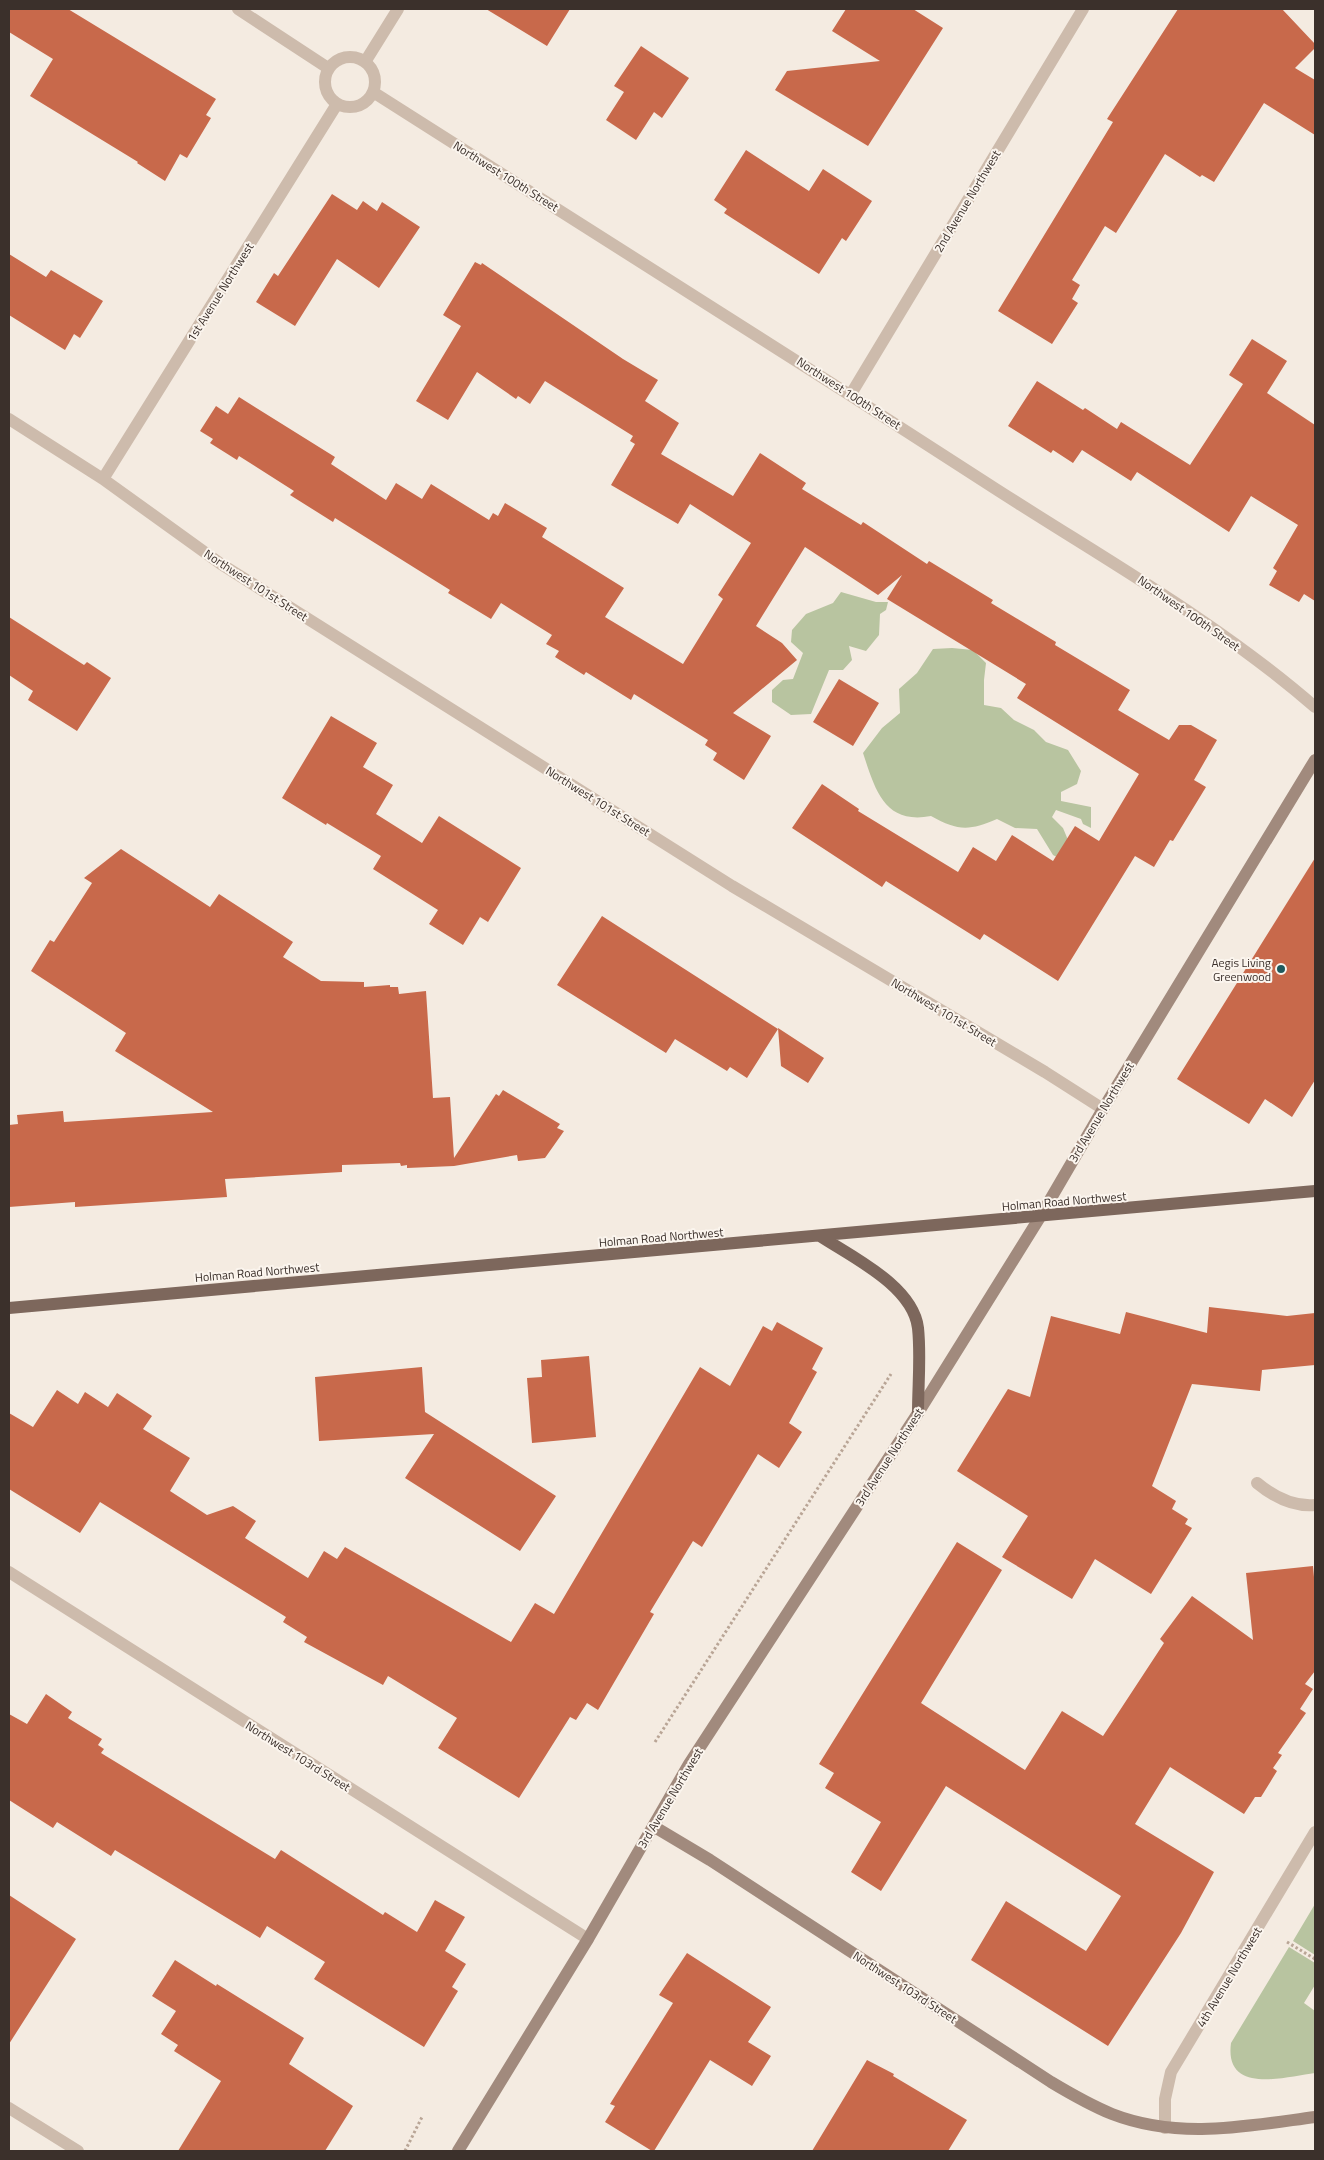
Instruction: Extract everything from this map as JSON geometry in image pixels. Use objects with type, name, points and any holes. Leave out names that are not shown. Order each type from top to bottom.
[{"type":"main road","name":"Holman Road Northwest","points":[[9,1308],[1315,1191]]},
{"type":"main road","points":[[820,1236],[888,1281],[911,1309],[918,1327],[918,1413]]},
{"type":"street","points":[[238,9],[328,68]]},
{"type":"street","points":[[366,62],[398,9]]},
{"type":"street","name":"2nd Avenue Northwest","points":[[851,394],[1083,9]]},
{"type":"street","points":[[342,57],[358,58],[366,62],[374,76],[373,92],[361,105],[345,107],[338,104],[326,92],[324,84],[328,68],[342,57]]},
{"type":"street","name":"Northwest 100th Street","points":[[373,92],[1196,615],[1315,706]]},
{"type":"street","name":"1st Avenue Northwest","points":[[103,479],[338,104]]},
{"type":"street","name":"Northwest 101st Street","points":[[9,419],[103,479],[220,564],[732,886],[1036,1066],[1103,1109]]},
{"type":"street","name":"3rd Avenue Northwest","points":[[458,2151],[588,1939],[689,1764],[918,1413],[1040,1217],[1103,1109],[1315,760]]},
{"type":"street","points":[[1257,1483],[1271,1494],[1288,1502],[1315,1505]]},
{"type":"street","name":"Northwest 103rd Street","points":[[9,1572],[588,1939]]},
{"type":"street","name":"Northwest 103rd Street","points":[[653,1826],[710,1860],[868,1964],[1081,2100],[1114,2115],[1165,2128],[1216,2129],[1315,2117]]},
{"type":"street","name":"4th Avenue Northwest","points":[[1165,2128],[1165,2099],[1171,2072],[1315,1832]]},
{"type":"street","points":[[9,2108],[78,2151]]},
{"type":"path","points":[[655,1742],[895,1368]]},
{"type":"path","points":[[1288,1942],[1315,1959]]},
{"type":"path","points":[[405,2151],[422,2117]]},
{"type":"green space","points":[[841,592],[876,602],[888,602],[886,610],[880,614],[879,635],[866,651],[849,646],[852,660],[843,670],[829,670],[811,714],[791,715],[772,702],[772,690],[783,680],[793,679],[803,653],[791,642],[792,630],[806,614],[833,603]]},
{"type":"green space","points":[[933,649],[973,650],[986,663],[984,705],[1001,708],[1014,720],[1034,730],[1046,742],[1068,750],[1081,771],[1077,784],[1061,792],[1061,801],[1091,807],[1091,828],[1083,824],[1081,819],[1056,810],[1052,817],[1063,828],[1073,852],[1066,862],[1053,855],[1037,829],[1015,828],[997,819],[979,826],[964,828],[956,827],[931,816],[915,817],[902,815],[892,810],[877,791],[863,753],[882,728],[900,713],[899,689],[917,673]]},
{"type":"green space","points":[[1315,1904],[1315,1955],[1293,1941]]},
{"type":"green space","points":[[1289,1947],[1315,1963],[1315,1985],[1304,2003],[1315,2011],[1315,2073],[1273,2079],[1259,2079],[1247,2076],[1237,2070],[1231,2059],[1231,2043]]},
{"type":"building","points":[[9,9],[68,9],[216,99],[206,115],[211,118],[187,158],[180,154],[165,181],[138,162],[30,96],[53,59],[9,32]]},
{"type":"building","points":[[486,9],[570,9],[547,46]]},
{"type":"building","points":[[846,9],[913,9],[943,28],[868,146],[775,90],[787,71],[880,61],[832,31]]},
{"type":"building","points":[[1178,9],[1282,9],[1315,44],[1315,48],[1295,68],[1315,80],[1315,135],[1264,103],[1214,182],[1202,175],[1200,177],[1165,154],[1116,233],[1105,226],[1072,280],[1080,285],[1072,299],[1078,303],[1052,344],[998,311],[1113,122],[1107,119]]},
{"type":"building","points":[[641,46],[689,78],[662,118],[654,112],[636,140],[606,120],[624,92],[614,86]]},
{"type":"building","points":[[746,150],[809,191],[823,169],[872,201],[846,241],[842,238],[819,274],[724,213],[727,209],[714,200]]},
{"type":"building","points":[[332,194],[357,210],[363,201],[377,211],[382,202],[420,227],[379,288],[337,259],[295,326],[256,302],[274,273],[278,276]]},
{"type":"building","points":[[9,254],[46,277],[51,270],[103,301],[80,338],[74,334],[65,350],[9,315]]},
{"type":"building","points":[[475,262],[481,265],[482,263],[623,359],[658,380],[645,401],[679,423],[661,454],[733,496],[760,453],[806,483],[802,489],[861,525],[863,522],[927,564],[929,561],[993,600],[991,603],[1056,642],[1055,645],[1130,690],[1118,710],[1169,740],[1179,725],[1191,725],[1217,740],[1194,780],[1206,787],[1173,841],[1170,840],[1154,867],[1135,856],[1058,981],[984,934],[980,940],[886,881],[882,887],[792,828],[822,784],[859,809],[858,811],[958,872],[973,847],[996,861],[1012,835],[1053,861],[1075,826],[1099,841],[1139,774],[1017,698],[1026,684],[887,599],[902,575],[878,595],[805,547],[756,626],[782,643],[797,660],[733,713],[771,736],[744,780],[713,760],[717,753],[705,745],[708,740],[634,694],[631,700],[586,672],[584,675],[555,657],[559,651],[546,644],[552,635],[501,603],[491,619],[448,593],[450,590],[335,518],[333,522],[290,495],[294,491],[239,456],[237,460],[210,443],[213,439],[200,431],[216,406],[228,414],[239,397],[335,457],[331,464],[386,500],[396,483],[422,499],[431,484],[489,520],[493,513],[498,516],[505,503],[547,528],[542,537],[624,588],[605,617],[683,664],[723,599],[718,595],[751,543],[690,504],[678,524],[611,485],[635,444],[630,441],[633,436],[545,381],[530,404],[518,396],[516,399],[477,372],[448,420],[416,401],[461,326],[443,315]]},
{"type":"building","points":[[1252,339],[1287,361],[1267,393],[1315,425],[1315,601],[1304,594],[1299,602],[1269,585],[1277,571],[1273,568],[1298,525],[1251,496],[1229,532],[1137,472],[1131,481],[1082,450],[1073,463],[1053,450],[1051,453],[1008,426],[1037,381],[1083,410],[1085,408],[1117,429],[1121,422],[1190,465],[1243,384],[1229,375]]},
{"type":"building","points":[[9,617],[84,665],[87,662],[111,678],[77,731],[28,700],[33,691],[9,675]]},
{"type":"building","points":[[839,679],[879,703],[853,746],[813,722]]},
{"type":"building","points":[[331,716],[377,743],[363,767],[393,785],[376,814],[422,843],[439,816],[521,868],[488,922],[480,917],[463,945],[429,924],[438,910],[373,869],[381,856],[282,798]]},
{"type":"building","points":[[121,849],[210,907],[219,894],[293,942],[283,957],[321,981],[364,982],[364,987],[390,985],[390,987],[398,987],[399,994],[426,991],[433,1098],[450,1097],[454,1158],[496,1094],[499,1096],[503,1090],[560,1124],[557,1128],[564,1131],[545,1158],[518,1161],[517,1155],[454,1166],[407,1168],[407,1165],[401,1166],[400,1163],[342,1165],[342,1172],[225,1179],[227,1197],[75,1207],[75,1202],[9,1207],[9,1125],[18,1124],[17,1115],[63,1111],[64,1122],[213,1112],[115,1051],[126,1033],[31,971],[50,940],[54,942],[92,883],[84,878]]},
{"type":"building","name":"Aegis Living Greenwood","points":[[1315,858],[1315,1080],[1292,1117],[1265,1099],[1249,1124],[1177,1079]]},
{"type":"building","points":[[602,916],[778,1029],[747,1078],[730,1067],[727,1071],[675,1039],[666,1053],[557,985]]},
{"type":"building","points":[[778,1028],[824,1058],[808,1083],[781,1066]]},
{"type":"building","points":[[1209,1307],[1287,1316],[1315,1313],[1315,1365],[1262,1370],[1260,1391],[1192,1384],[1152,1486],[1176,1501],[1172,1509],[1188,1519],[1185,1524],[1192,1528],[1151,1594],[1095,1559],[1072,1599],[1002,1557],[1028,1516],[957,1471],[1008,1389],[1030,1397],[1051,1316],[1120,1334],[1126,1312],[1207,1333]]},
{"type":"building","points":[[777,1322],[823,1348],[812,1369],[817,1372],[789,1423],[802,1432],[779,1468],[758,1454],[702,1547],[693,1541],[650,1612],[654,1614],[598,1710],[587,1703],[576,1720],[570,1717],[519,1798],[438,1748],[457,1718],[388,1676],[383,1685],[304,1642],[307,1637],[283,1622],[286,1617],[100,1502],[80,1533],[9,1489],[9,1413],[33,1427],[57,1390],[78,1404],[85,1392],[108,1407],[117,1393],[152,1416],[143,1429],[190,1458],[170,1491],[207,1515],[233,1506],[256,1521],[245,1538],[308,1578],[324,1551],[337,1559],[345,1547],[511,1642],[535,1603],[554,1614],[700,1367],[730,1386],[763,1326],[772,1331]]},
{"type":"building","points":[[589,1356],[596,1437],[532,1443],[527,1378],[542,1377],[541,1360]]},
{"type":"building","points":[[422,1367],[425,1412],[556,1496],[520,1551],[405,1478],[434,1434],[319,1441],[315,1377]]},
{"type":"building","points":[[957,1542],[1002,1570],[921,1703],[1025,1770],[1062,1711],[1103,1736],[1164,1643],[1160,1639],[1192,1596],[1253,1640],[1246,1573],[1313,1566],[1315,1588],[1315,1671],[1305,1684],[1313,1689],[1300,1709],[1306,1713],[1278,1753],[1282,1755],[1273,1768],[1277,1771],[1261,1797],[1255,1797],[1244,1814],[1170,1767],[1135,1824],[1214,1872],[1181,1933],[1108,2046],[971,1960],[1006,1901],[1086,1951],[1121,1896],[946,1786],[881,1891],[851,1872],[881,1822],[825,1788],[834,1773],[819,1764]]},
{"type":"building","points":[[46,1694],[72,1712],[68,1718],[102,1739],[98,1745],[104,1749],[101,1753],[275,1859],[281,1850],[383,1915],[385,1912],[417,1932],[435,1900],[465,1917],[445,1951],[466,1964],[452,1987],[458,1991],[424,2047],[314,1979],[325,1962],[267,1926],[260,1938],[115,1850],[111,1856],[57,1822],[53,1828],[9,1800],[9,1714],[27,1724]]},
{"type":"building","points":[[9,1895],[76,1939],[9,2044]]},
{"type":"building","points":[[687,1953],[771,2007],[748,2042],[771,2056],[752,2086],[710,2060],[654,2151],[652,2151],[605,2122],[615,2106],[610,2104],[673,2003],[659,1995]]},
{"type":"building","points":[[175,1960],[304,2038],[289,2064],[353,2106],[325,2151],[178,2151],[221,2081],[174,2051],[178,2045],[161,2034],[176,2011],[152,1996]]},
{"type":"building","points":[[867,2060],[894,2074],[893,2076],[967,2120],[948,2151],[812,2151]]},
{"type":"place","name":"Aegis Living Greenwood","points":[[1281,969]]}]
